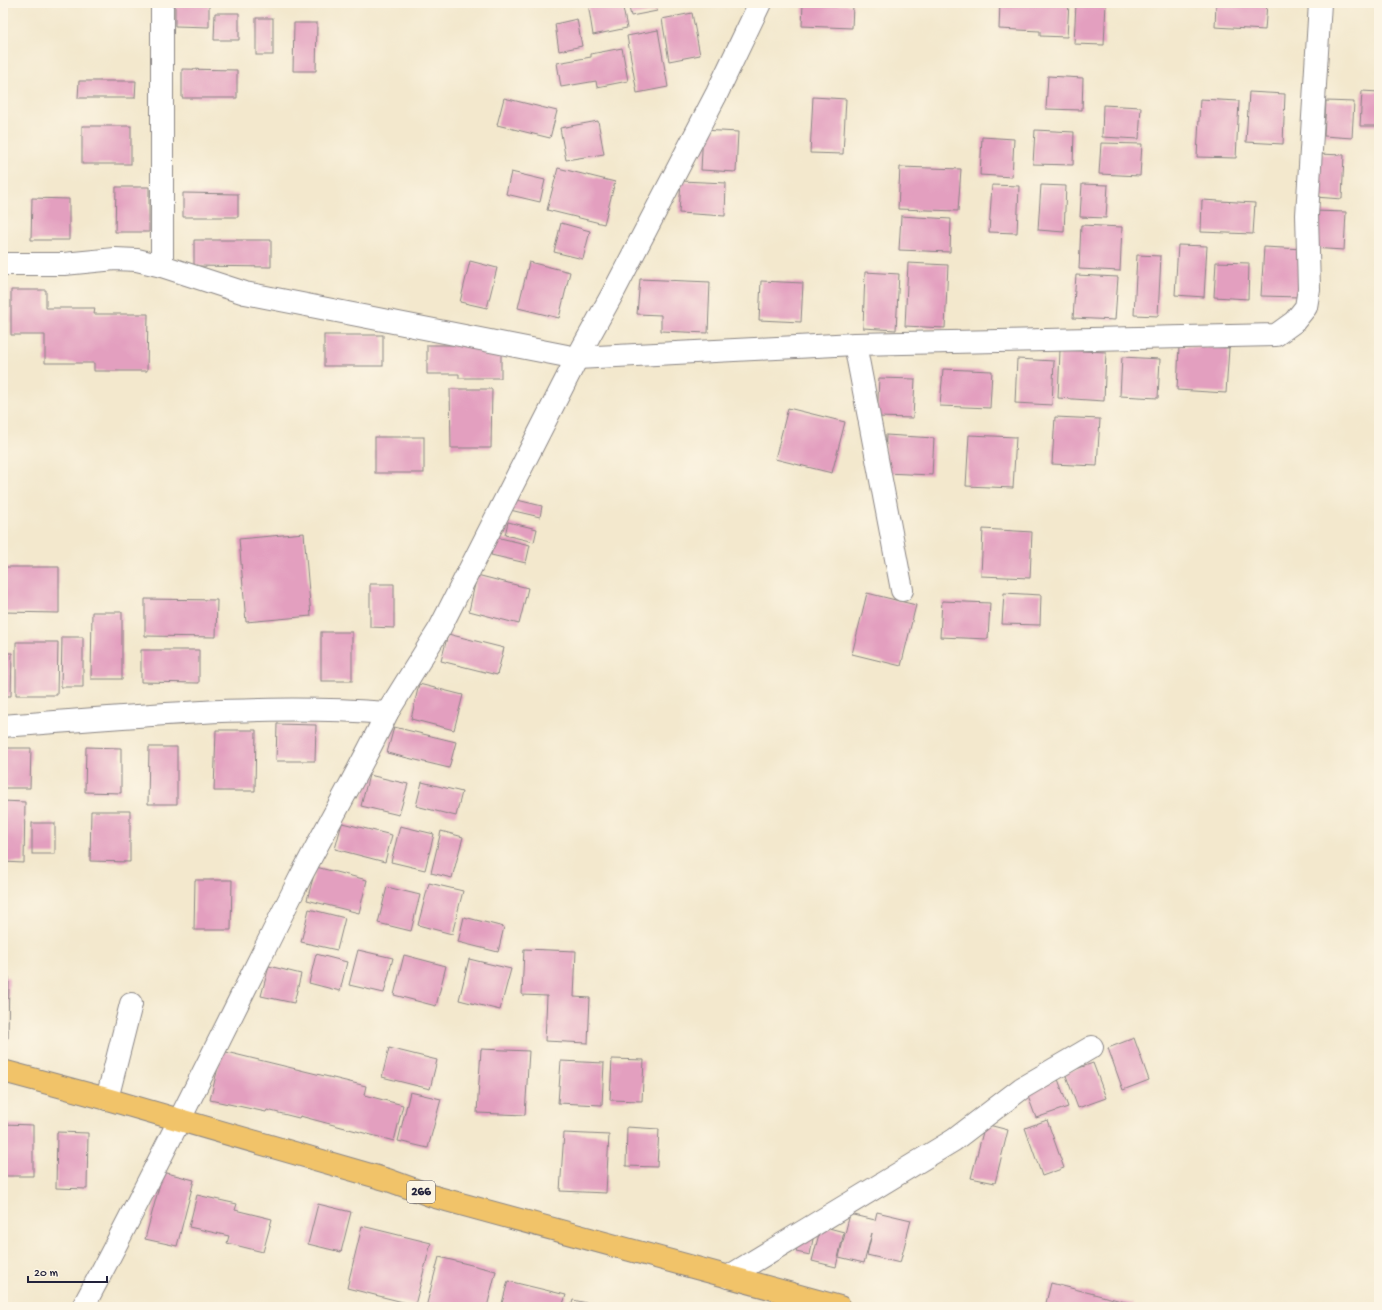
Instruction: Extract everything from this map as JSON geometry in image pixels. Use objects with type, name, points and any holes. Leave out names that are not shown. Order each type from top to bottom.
[{"type":"main road","name":"266","points":[[3,1071],[107,1099],[388,1180],[435,1197],[840,1307]]},
{"type":"street","points":[[162,3],[162,266]]},
{"type":"street","points":[[83,1307],[218,1044],[299,880],[368,753],[387,713],[440,628],[494,524],[576,358],[613,293],[717,93],[760,3]]},
{"type":"street","points":[[3,264],[64,264],[115,259],[137,260],[162,266],[245,293],[576,358],[855,344],[1276,335],[1294,322],[1306,307],[1309,289],[1307,215],[1320,3]]},
{"type":"street","points":[[855,344],[902,590]]},
{"type":"street","points":[[3,726],[214,711],[334,709],[387,713]]},
{"type":"street","points":[[107,1099],[131,1004]]},
{"type":"street","points":[[728,1277],[954,1140],[1022,1088],[1092,1047]]},
{"type":"building","points":[[175,3],[209,3],[209,27],[175,26]]},
{"type":"building","points":[[288,3],[335,3],[335,6],[288,6]]},
{"type":"building","points":[[588,3],[622,3],[627,28],[593,35]]},
{"type":"building","points":[[628,3],[655,3],[657,11],[631,16]]},
{"type":"building","points":[[803,3],[853,5],[852,28],[802,26]]},
{"type":"building","points":[[1000,3],[1069,3],[1067,37],[1040,36],[1040,31],[999,29]]},
{"type":"building","points":[[1076,3],[1106,3],[1104,45],[1074,44]]},
{"type":"building","points":[[1216,3],[1267,3],[1265,30],[1215,27]]},
{"type":"building","points":[[215,13],[239,13],[239,40],[214,40]]},
{"type":"building","points":[[692,13],[700,55],[669,61],[662,19]]},
{"type":"building","points":[[256,18],[273,18],[273,55],[256,55]]},
{"type":"building","points":[[577,19],[582,46],[559,51],[555,24]]},
{"type":"building","points":[[294,23],[317,23],[316,71],[293,71]]},
{"type":"building","points":[[658,30],[668,87],[637,93],[627,36]]},
{"type":"building","points":[[622,48],[628,81],[597,87],[596,81],[561,87],[557,63],[591,57],[591,54]]},
{"type":"building","points":[[182,69],[237,70],[237,98],[182,98]]},
{"type":"building","points":[[1048,76],[1083,78],[1082,110],[1046,109]]},
{"type":"building","points":[[79,81],[136,81],[135,98],[78,98]]},
{"type":"building","points":[[1362,91],[1379,92],[1379,126],[1360,126]]},
{"type":"building","points":[[1249,92],[1285,94],[1283,144],[1246,142]]},
{"type":"building","points":[[813,97],[846,99],[843,154],[810,153]]},
{"type":"building","points":[[504,98],[557,111],[550,138],[497,125]]},
{"type":"building","points":[[1200,99],[1239,101],[1236,158],[1197,157]]},
{"type":"building","points":[[1326,101],[1354,102],[1352,138],[1324,136]]},
{"type":"building","points":[[1103,105],[1141,107],[1139,139],[1102,137]]},
{"type":"building","points":[[598,121],[604,154],[566,160],[560,128]]},
{"type":"building","points":[[82,126],[131,126],[131,164],[82,164]]},
{"type":"building","points":[[703,130],[738,132],[736,172],[701,170]]},
{"type":"building","points":[[1035,130],[1074,132],[1073,165],[1033,164]]},
{"type":"building","points":[[982,137],[1014,139],[1012,177],[980,175]]},
{"type":"building","points":[[1101,143],[1142,144],[1140,176],[1099,174]]},
{"type":"building","points":[[1317,154],[1344,155],[1342,199],[1315,197]]},
{"type":"building","points":[[900,167],[961,169],[958,211],[898,209]]},
{"type":"building","points":[[558,168],[615,182],[604,224],[547,210]]},
{"type":"building","points":[[511,172],[545,180],[540,202],[506,194]]},
{"type":"building","points":[[681,181],[726,183],[725,216],[679,213]]},
{"type":"building","points":[[1082,184],[1108,185],[1106,218],[1080,217]]},
{"type":"building","points":[[992,185],[1019,186],[1017,233],[989,232]]},
{"type":"building","points":[[1041,185],[1066,186],[1064,232],[1038,230]]},
{"type":"building","points":[[116,187],[149,187],[149,232],[115,232]]},
{"type":"building","points":[[183,193],[238,194],[238,217],[183,217]]},
{"type":"building","points":[[32,198],[69,199],[69,240],[31,240]]},
{"type":"building","points":[[1202,200],[1255,203],[1253,234],[1201,232]]},
{"type":"building","points":[[1312,211],[1346,212],[1344,250],[1310,248]]},
{"type":"building","points":[[901,216],[951,219],[950,252],[899,250]]},
{"type":"building","points":[[561,223],[590,231],[583,259],[554,252]]},
{"type":"building","points":[[1081,225],[1122,227],[1120,271],[1079,269]]},
{"type":"building","points":[[194,240],[271,240],[271,267],[194,266]]},
{"type":"building","points":[[1178,245],[1207,246],[1204,297],[1175,295]]},
{"type":"building","points":[[1264,247],[1303,249],[1300,297],[1261,296]]},
{"type":"building","points":[[1137,255],[1161,256],[1158,316],[1134,315]]},
{"type":"building","points":[[470,261],[497,268],[487,308],[460,302]]},
{"type":"building","points":[[529,262],[570,272],[559,318],[518,308]]},
{"type":"building","points":[[1216,262],[1249,263],[1248,299],[1214,297]]},
{"type":"building","points":[[908,263],[948,265],[945,328],[905,326]]},
{"type":"building","points":[[865,272],[899,274],[896,330],[863,328]]},
{"type":"building","points":[[1076,275],[1118,277],[1115,320],[1073,318]]},
{"type":"building","points":[[640,279],[710,282],[708,333],[661,331],[661,315],[637,314]]},
{"type":"building","points":[[761,281],[803,283],[801,322],[759,320]]},
{"type":"building","points":[[11,290],[46,290],[46,308],[95,308],[94,314],[148,314],[147,371],[94,371],[94,363],[45,363],[45,335],[11,335]]},
{"type":"building","points":[[324,335],[383,335],[383,366],[324,366]]},
{"type":"building","points":[[427,345],[501,345],[501,378],[459,378],[459,374],[427,374]]},
{"type":"building","points":[[1179,346],[1229,348],[1226,393],[1177,390]]},
{"type":"building","points":[[1060,350],[1106,352],[1104,401],[1058,398]]},
{"type":"building","points":[[1122,357],[1160,359],[1158,398],[1120,396]]},
{"type":"building","points":[[1017,359],[1054,361],[1052,405],[1015,403]]},
{"type":"building","points":[[943,369],[992,371],[990,408],[940,406]]},
{"type":"building","points":[[879,378],[915,379],[913,418],[877,417]]},
{"type":"building","points":[[450,389],[492,389],[491,448],[451,448]]},
{"type":"building","points":[[788,408],[845,422],[832,473],[775,459]]},
{"type":"building","points":[[1055,417],[1100,419],[1097,466],[1052,464]]},
{"type":"building","points":[[886,435],[934,438],[932,475],[885,473]]},
{"type":"building","points":[[969,435],[1016,437],[1013,488],[966,486]]},
{"type":"building","points":[[375,437],[424,437],[424,473],[375,473]]},
{"type":"building","points":[[513,499],[542,506],[540,517],[510,510]]},
{"type":"building","points":[[508,522],[537,529],[534,542],[505,535]]},
{"type":"building","points":[[983,529],[1032,532],[1030,578],[981,576]]},
{"type":"building","points":[[304,533],[311,616],[246,622],[239,539]]},
{"type":"building","points":[[496,537],[530,545],[526,563],[491,555]]},
{"type":"building","points":[[3,567],[59,567],[59,613],[3,612]]},
{"type":"building","points":[[477,575],[528,588],[519,624],[469,611]]},
{"type":"building","points":[[370,584],[394,584],[394,628],[370,627]]},
{"type":"building","points":[[867,593],[916,605],[901,666],[852,654]]},
{"type":"building","points":[[1004,593],[1041,595],[1040,625],[1002,624]]},
{"type":"building","points":[[145,599],[217,600],[216,637],[145,636]]},
{"type":"building","points":[[942,601],[990,603],[988,639],[940,637]]},
{"type":"building","points":[[92,612],[122,612],[122,679],[91,679]]},
{"type":"building","points":[[321,632],[352,632],[352,681],[321,681]]},
{"type":"building","points":[[448,634],[504,648],[497,675],[441,661]]},
{"type":"building","points":[[62,637],[83,637],[83,687],[61,687]]},
{"type":"building","points":[[16,642],[58,642],[57,695],[16,695]]},
{"type":"building","points":[[141,650],[199,650],[199,683],[141,682]]},
{"type":"building","points":[[3,653],[12,653],[11,696],[3,696]]},
{"type":"building","points":[[419,684],[463,695],[454,730],[411,719]]},
{"type":"building","points":[[277,724],[316,725],[315,761],[276,761]]},
{"type":"building","points":[[394,727],[456,742],[449,768],[387,753]]},
{"type":"building","points":[[216,730],[256,730],[255,791],[214,791]]},
{"type":"building","points":[[86,747],[121,748],[121,793],[85,792]]},
{"type":"building","points":[[149,747],[177,747],[177,804],[148,804]]},
{"type":"building","points":[[3,748],[31,748],[30,788],[3,788]]},
{"type":"building","points":[[369,775],[408,784],[399,815],[361,806]]},
{"type":"building","points":[[422,782],[462,792],[456,816],[416,806]]},
{"type":"building","points":[[3,801],[25,802],[24,863],[3,862]]},
{"type":"building","points":[[91,811],[130,811],[130,862],[90,861]]},
{"type":"building","points":[[32,823],[55,823],[55,854],[32,854]]},
{"type":"building","points":[[342,823],[392,835],[385,862],[335,849]]},
{"type":"building","points":[[400,826],[434,834],[425,870],[391,862]]},
{"type":"building","points":[[441,831],[463,837],[452,878],[431,873]]},
{"type":"building","points":[[316,867],[367,880],[359,913],[307,900]]},
{"type":"building","points":[[195,880],[232,880],[231,930],[194,930]]},
{"type":"building","points":[[429,883],[463,891],[452,934],[418,925]]},
{"type":"building","points":[[387,887],[420,895],[411,931],[378,923]]},
{"type":"building","points":[[309,909],[345,918],[337,950],[301,942]]},
{"type":"building","points":[[464,917],[504,927],[498,952],[458,942]]},
{"type":"building","points":[[524,949],[576,951],[574,997],[590,998],[588,1043],[545,1041],[547,996],[522,995]]},
{"type":"building","points":[[358,950],[393,958],[384,993],[349,985]]},
{"type":"building","points":[[316,954],[347,962],[340,991],[309,983]]},
{"type":"building","points":[[404,955],[446,966],[436,1006],[394,995]]},
{"type":"building","points":[[469,959],[511,969],[500,1010],[459,1000]]},
{"type":"building","points":[[269,966],[301,974],[294,1003],[261,996]]},
{"type":"building","points":[[3,977],[9,977],[8,1038],[3,1038]]},
{"type":"building","points":[[1134,1038],[1149,1080],[1123,1090],[1108,1048]]},
{"type":"building","points":[[389,1048],[437,1060],[430,1089],[382,1077]]},
{"type":"building","points":[[481,1049],[529,1051],[525,1115],[477,1113]]},
{"type":"building","points":[[222,1051],[366,1086],[364,1095],[403,1105],[394,1141],[300,1116],[299,1118],[267,1110],[266,1112],[210,1100]]},
{"type":"building","points":[[612,1059],[644,1060],[642,1101],[610,1100]]},
{"type":"building","points":[[561,1061],[604,1063],[602,1105],[558,1103]]},
{"type":"building","points":[[1093,1063],[1106,1098],[1078,1108],[1065,1073]]},
{"type":"building","points":[[1058,1079],[1068,1107],[1036,1118],[1026,1091]]},
{"type":"building","points":[[410,1092],[441,1099],[428,1148],[398,1141]]},
{"type":"building","points":[[1047,1120],[1064,1168],[1042,1176],[1025,1128]]},
{"type":"building","points":[[3,1124],[33,1125],[33,1176],[3,1176]]},
{"type":"building","points":[[985,1124],[1008,1130],[995,1183],[971,1178]]},
{"type":"building","points":[[627,1127],[659,1129],[657,1167],[626,1166]]},
{"type":"building","points":[[57,1132],[88,1133],[87,1189],[56,1188]]},
{"type":"building","points":[[564,1133],[609,1135],[606,1193],[560,1191]]},
{"type":"building","points":[[163,1172],[194,1180],[177,1246],[145,1239]]},
{"type":"building","points":[[197,1195],[237,1204],[235,1210],[272,1219],[263,1252],[227,1243],[229,1236],[189,1227]]},
{"type":"building","points":[[318,1204],[351,1212],[341,1252],[308,1244]]},
{"type":"building","points":[[877,1212],[911,1220],[900,1263],[867,1255],[872,1233],[864,1263],[839,1257],[850,1214],[875,1220]]},
{"type":"building","points":[[362,1226],[431,1243],[415,1305],[347,1288]]},
{"type":"building","points":[[821,1226],[844,1232],[836,1267],[812,1261]]},
{"type":"building","points":[[800,1236],[813,1239],[810,1255],[796,1252]]},
{"type":"building","points":[[439,1257],[496,1271],[487,1307],[426,1307]]},
{"type":"building","points":[[508,1281],[566,1295],[562,1307],[501,1307]]},
{"type":"building","points":[[1051,1283],[1133,1304],[1132,1307],[1045,1307]]},
{"type":"building","points":[[573,1300],[601,1306],[601,1307],[571,1307]]}]
